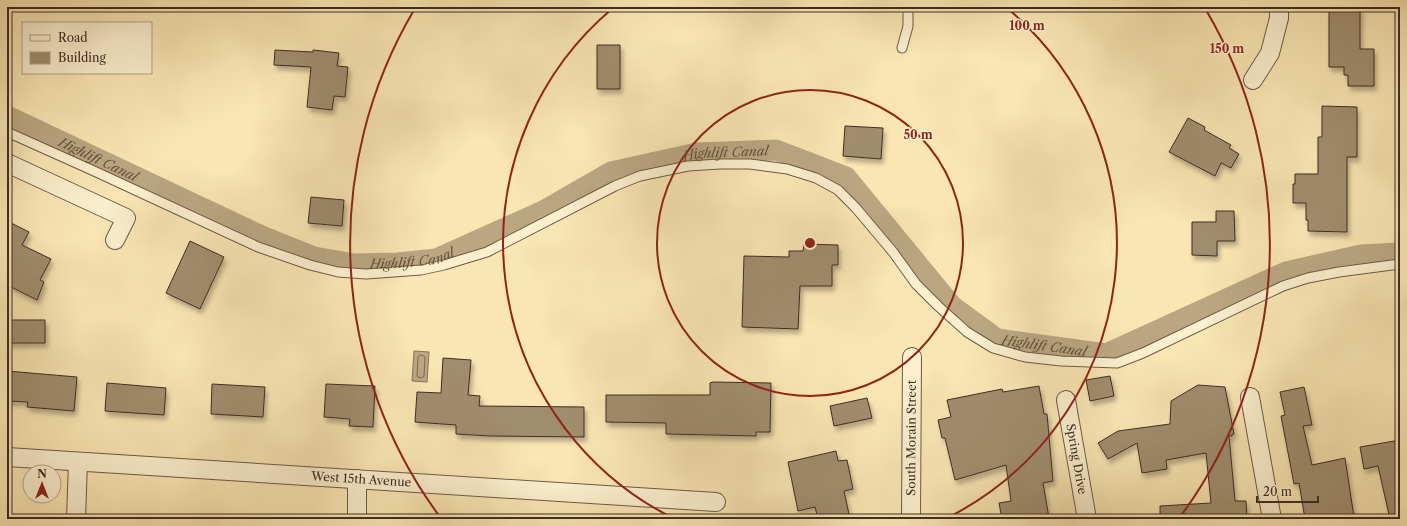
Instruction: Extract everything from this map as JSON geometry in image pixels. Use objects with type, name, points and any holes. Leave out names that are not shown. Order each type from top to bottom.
[{"type":"street","points":[[1253,80],[1270,53],[1279,18],[1279,7]]},
{"type":"street","points":[[7,162],[126,218],[115,240]]},
{"type":"street","name":"South Morain Street","points":[[912,358],[912,519]]},
{"type":"street","points":[[1250,397],[1272,519]]},
{"type":"street","name":"Spring Drive","points":[[1066,400],[1087,519]]},
{"type":"street","name":"West 15th Avenue","points":[[7,457],[716,502]]},
{"type":"street","points":[[76,519],[78,462]]},
{"type":"street","points":[[357,519],[358,479]]},
{"type":"lane","points":[[902,48],[908,26],[908,7]]},
{"type":"lane","points":[[7,132],[258,247],[310,265],[338,272],[366,274],[421,270],[444,265],[487,252],[615,186],[640,176],[688,166],[720,164],[750,164],[787,169],[816,178],[838,190],[864,218],[916,284],[967,332],[1000,350],[1025,357],[1062,361],[1117,363],[1143,353],[1283,286],[1308,278],[1400,264]]},
{"type":"water","points":[[414,351],[429,352],[427,382],[412,381]]},
{"type":"building","points":[[1329,7],[1360,7],[1360,49],[1374,49],[1374,86],[1348,86],[1348,75],[1344,75],[1344,67],[1329,67]]},
{"type":"building","points":[[597,45],[620,45],[620,89],[597,89]]},
{"type":"building","points":[[275,50],[313,52],[313,50],[339,53],[337,66],[348,67],[345,97],[334,96],[332,110],[307,107],[311,67],[274,65]]},
{"type":"building","points":[[1322,106],[1357,107],[1357,157],[1347,157],[1347,232],[1308,231],[1308,220],[1306,220],[1306,203],[1293,203],[1293,184],[1295,184],[1295,174],[1318,174],[1318,137],[1322,137]]},
{"type":"building","points":[[1188,118],[1205,127],[1204,130],[1231,145],[1229,148],[1239,154],[1231,168],[1221,163],[1215,176],[1169,152]]},
{"type":"building","points":[[845,126],[883,128],[881,159],[843,156]]},
{"type":"building","points":[[311,197],[344,200],[342,226],[308,223]]},
{"type":"building","points":[[1216,211],[1234,211],[1235,241],[1217,241],[1217,256],[1192,255],[1192,222],[1216,222]]},
{"type":"building","points":[[7,221],[29,232],[22,245],[51,259],[40,280],[44,282],[37,300],[7,285]]},
{"type":"building","points":[[190,241],[224,257],[200,309],[166,293]]},
{"type":"building","points":[[804,244],[838,245],[838,265],[832,265],[832,286],[800,286],[798,329],[742,327],[744,256],[789,257],[789,251],[803,251]]},
{"type":"building","points":[[7,320],[45,320],[45,343],[7,343]]},
{"type":"building","points":[[443,358],[471,360],[468,395],[480,396],[479,406],[584,407],[584,437],[490,436],[456,434],[456,425],[415,422],[417,392],[441,393]]},
{"type":"building","points":[[7,371],[77,377],[74,411],[27,407],[28,402],[7,401]]},
{"type":"building","points":[[1110,376],[1114,396],[1090,401],[1086,380]]},
{"type":"building","points":[[107,383],[166,388],[164,415],[105,411]]},
{"type":"building","points":[[710,383],[771,383],[770,432],[756,432],[756,436],[666,434],[666,423],[606,422],[606,395],[710,395]]},
{"type":"building","points":[[212,384],[265,387],[263,417],[211,414]]},
{"type":"building","points":[[326,384],[375,386],[373,427],[349,426],[350,419],[324,417]]},
{"type":"building","points":[[1198,385],[1225,387],[1234,434],[1229,436],[1235,501],[1246,501],[1247,519],[1160,519],[1160,506],[1211,503],[1206,453],[1166,460],[1167,469],[1142,473],[1137,443],[1108,459],[1098,443],[1118,431],[1170,424],[1171,401]]},
{"type":"building","points":[[1039,386],[1044,414],[1047,414],[1053,481],[1043,483],[1049,518],[1002,519],[999,503],[1011,501],[1006,465],[955,480],[945,438],[942,438],[938,420],[951,417],[947,400],[1002,389],[1003,392]]},
{"type":"building","points":[[1304,387],[1312,425],[1303,426],[1312,465],[1345,458],[1354,517],[1342,519],[1305,519],[1299,483],[1294,484],[1281,416],[1285,415],[1280,392]]},
{"type":"building","points":[[867,398],[872,418],[834,426],[830,406]]},
{"type":"building","points":[[1400,440],[1400,519],[1390,519],[1378,466],[1364,469],[1360,447]]},
{"type":"building","points":[[836,451],[838,461],[847,460],[853,489],[844,491],[850,519],[818,519],[815,507],[798,511],[788,462]]},
{"type":"waterway","name":"Highlift Canal","points":[[7,116],[264,237],[314,257],[355,264],[398,263],[436,259],[543,211],[611,172],[697,153],[776,150],[846,177],[952,306],[997,339],[1106,354],[1286,272],[1361,255],[1400,253]]}]
